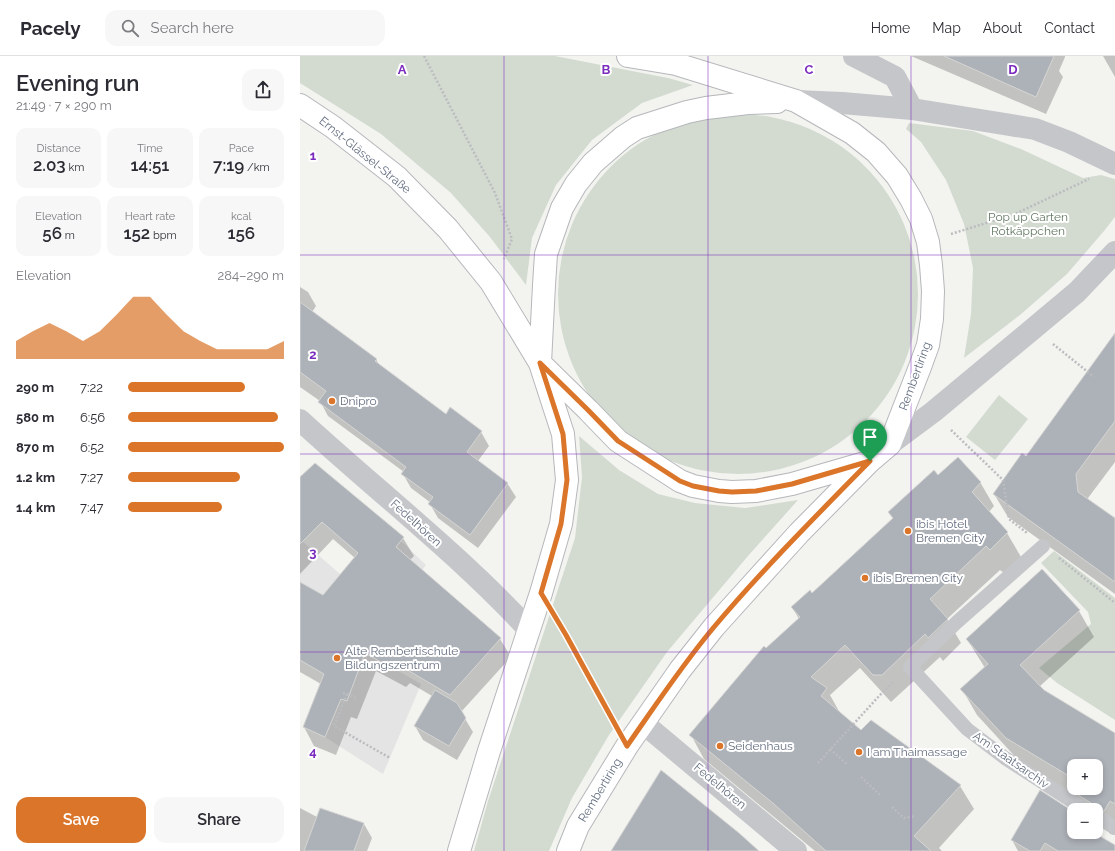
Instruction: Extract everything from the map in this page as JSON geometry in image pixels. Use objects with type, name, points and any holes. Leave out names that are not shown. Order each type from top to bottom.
[{"type":"main road","name":"Rembertiring","points":[[568,851],[578,826],[627,746],[680,670],[714,627],[799,533],[870,461],[890,444],[928,345],[932,319],[933,291],[928,242],[921,219],[911,199],[896,176],[876,152],[852,133],[796,101],[676,64],[628,56]]},
{"type":"main road","points":[[459,851],[489,751],[541,593],[561,524],[567,480],[563,434],[540,363],[546,254],[562,208],[576,184],[593,163],[637,128],[687,112],[706,108],[748,103],[796,101]]},
{"type":"main road","name":"Ernst-Glässel-Straße","points":[[300,105],[333,127],[396,177],[448,229],[491,282],[540,363]]},
{"type":"main road","points":[[540,363],[618,441],[680,481],[693,486],[719,491],[756,491],[792,484],[870,461]]},
{"type":"street","points":[[854,56],[895,77],[912,109]]},
{"type":"street","points":[[796,101],[912,109],[1035,129],[1069,142],[1115,164]]},
{"type":"street","name":"Rembertiring","points":[[890,444],[932,412],[1077,292],[1115,252]]},
{"type":"street","name":"Fedelhören","points":[[304,431],[376,486],[503,602],[529,630]]},
{"type":"street","name":"Fedelhören","points":[[643,723],[796,851]]},
{"type":"lane","points":[[910,667],[957,622],[1043,546]]},
{"type":"lane","name":"Am Staatsarchiv","points":[[910,667],[967,729],[1005,758],[1075,803]]},
{"type":"lane","points":[[1103,820],[1115,828]]},
{"type":"path","points":[[424,56],[495,193],[512,239],[508,250],[491,282]]},
{"type":"path","points":[[928,242],[1015,214],[1094,177]]},
{"type":"path","points":[[1034,328],[1094,376]]},
{"type":"path","points":[[932,412],[1003,480],[1009,519],[1115,603]]},
{"type":"path","points":[[541,593],[566,635],[627,746]]},
{"type":"path","points":[[818,763],[880,695],[910,667]]},
{"type":"path","points":[[358,699],[345,693],[334,726],[390,758]]},
{"type":"path","points":[[830,749],[848,765]]},
{"type":"path","points":[[861,777],[880,795]]},
{"type":"path","points":[[892,807],[904,818],[915,816]]},
{"type":"shaded area","name":"Alte Rembertischule Bildungszentrum","points":[[302,541],[360,589],[401,541],[426,565],[394,606],[395,669],[421,684],[383,774],[325,737],[303,727],[324,674],[300,660],[300,544]]},
{"type":"green space","points":[[300,56],[555,56],[668,78],[693,85],[642,103],[592,140],[556,185],[532,238],[526,285],[490,237],[451,193],[381,134],[300,83]]},
{"type":"green space","points":[[738,114],[773,118],[807,128],[823,135],[838,145],[865,167],[887,194],[897,209],[904,225],[914,259],[918,294],[914,329],[904,363],[897,379],[887,394],[865,421],[838,443],[823,453],[807,460],[773,470],[738,474],[703,470],[669,460],[653,453],[638,443],[611,421],[589,394],[579,379],[572,363],[562,329],[558,294],[562,259],[572,225],[579,209],[589,194],[611,167],[638,145],[653,135],[669,128],[703,118]]},
{"type":"green space","name":"Pop up Garten Rotkäppchen","points":[[909,123],[973,131],[1021,149],[1083,178],[1101,175],[1115,179],[1115,217],[1104,231],[1067,274],[1020,315],[964,358],[971,314],[973,268],[964,224],[946,180],[921,142],[906,129]]},
{"type":"green space","points":[[999,395],[1028,419],[995,460],[966,437]]},
{"type":"green space","points":[[579,436],[619,470],[658,494],[695,503],[745,508],[798,500],[748,556],[667,652],[609,735],[572,798],[549,851],[474,851],[488,801],[575,538],[582,477]]},
{"type":"green space","points":[[1054,551],[1115,598],[1115,720],[1057,683],[1039,668],[1091,624],[1088,612],[1041,563]]},
{"type":"building","points":[[944,56],[1054,56],[1036,97]]},
{"type":"building","points":[[300,302],[377,359],[375,361],[446,414],[450,407],[482,431],[467,452],[508,483],[470,535],[428,504],[433,497],[401,474],[406,467],[318,402],[326,391],[300,372]]},
{"type":"building","points":[[1115,333],[1115,421],[1076,474],[1078,492],[1115,518],[1115,582],[993,494],[1022,453],[1026,456]]},
{"type":"building","points":[[958,457],[981,482],[972,492],[1008,532],[990,550],[986,546],[930,599],[948,619],[928,638],[925,634],[882,675],[873,675],[845,645],[811,677],[827,688],[821,696],[861,730],[871,720],[961,785],[914,836],[931,851],[826,851],[774,804],[689,735],[764,646],[766,648],[800,617],[791,607],[810,590],[812,593],[893,518],[888,512],[934,470],[938,475]]},
{"type":"building","points":[[315,463],[404,537],[396,547],[501,638],[450,695],[399,665],[395,670],[365,653],[347,701],[341,699],[325,737],[303,727],[324,674],[300,660],[300,582],[323,595],[358,553],[322,522],[300,544],[300,477]]},
{"type":"building","points":[[1042,569],[1080,610],[1020,665],[1044,690],[1115,733],[1115,804],[1110,801],[1104,811],[1103,803],[1091,803],[1078,795],[1103,795],[1103,759],[1067,759],[1067,775],[1006,738],[960,689],[988,664],[966,639]]},
{"type":"building","points":[[435,690],[457,703],[466,718],[449,746],[414,726]]},
{"type":"building","points":[[661,770],[739,833],[759,851],[611,851]]},
{"type":"building","points":[[1040,790],[1067,807],[1067,839],[1103,838],[1115,845],[1115,851],[1058,851],[1045,843],[1040,851],[1030,851],[1011,840]]},
{"type":"building","points":[[320,808],[364,823],[354,851],[304,851]]},
{"type":"place","name":"Dnipro","points":[[332,401]]},
{"type":"place","name":"ibis Hotel Bremen City","points":[[908,531]]},
{"type":"place","name":"ibis Bremen City","points":[[865,578]]},
{"type":"place","name":"Alte Rembertischule Bildungszentrum","points":[[337,658]]},
{"type":"place","name":"Seidenhaus","points":[[720,746]]},
{"type":"place","name":"I am Thaimassage","points":[[859,752]]},
{"type":"route","points":[[540,363],[618,441],[680,481],[693,486],[719,491],[756,491],[792,484],[870,461],[799,533],[714,627],[680,670],[627,746],[566,635],[541,593],[561,524],[567,480],[563,434],[540,363]]}]
